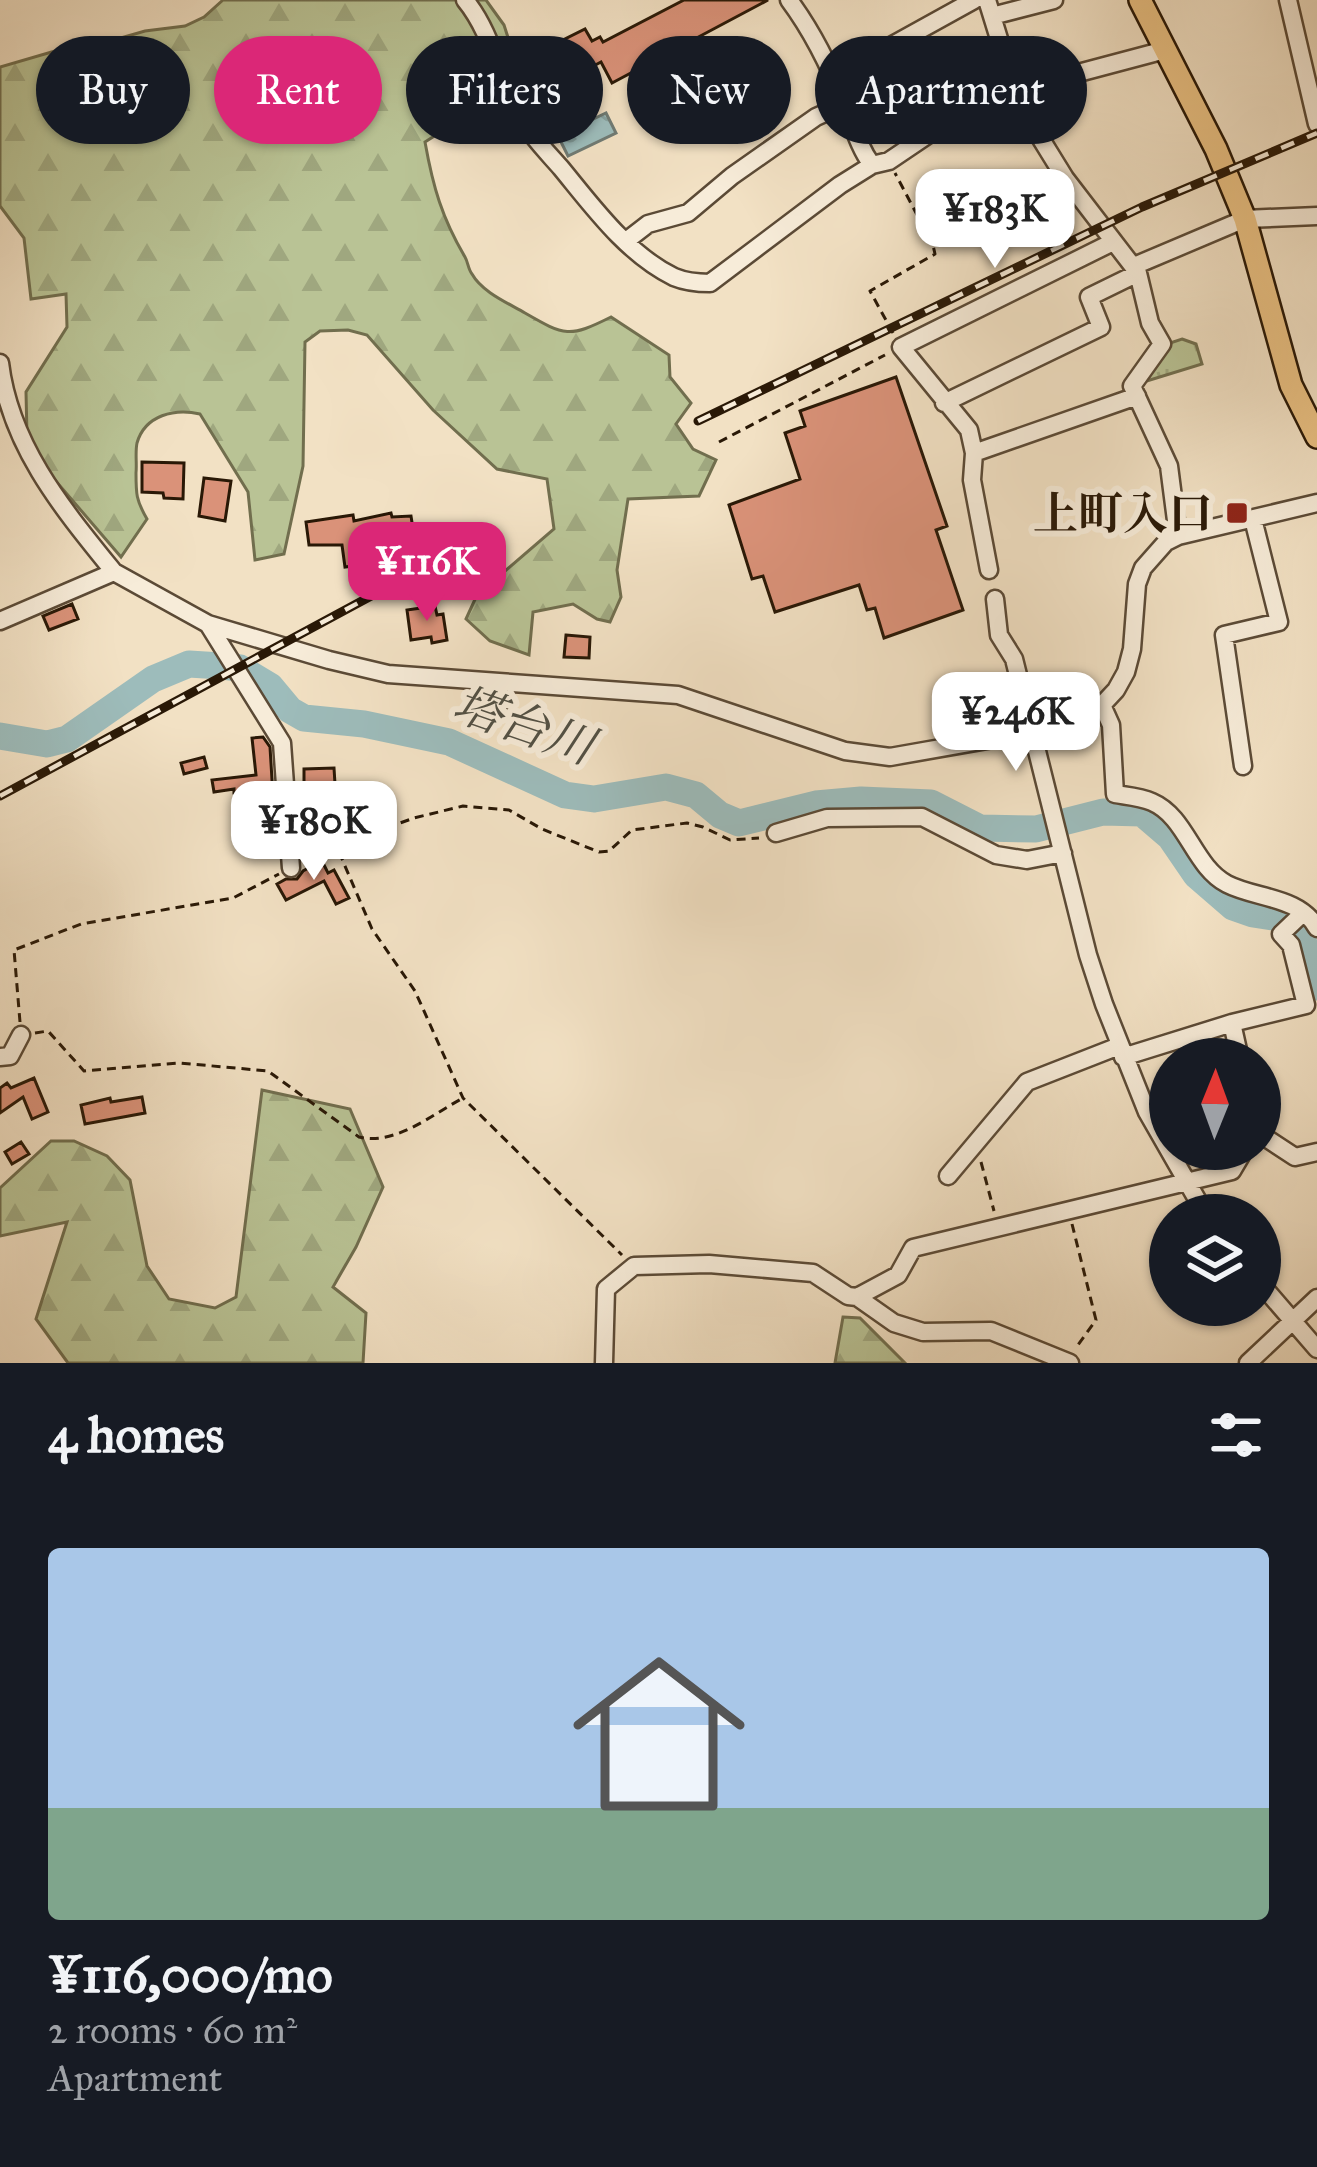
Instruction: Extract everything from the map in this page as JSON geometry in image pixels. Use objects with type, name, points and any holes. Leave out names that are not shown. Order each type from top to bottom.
[{"type":"main road","points":[[1140,0],[1216,149],[1245,219],[1291,385],[1317,436]]},
{"type":"street","points":[[464,0],[496,56],[520,118],[626,241],[673,276],[693,283],[710,283],[804,211],[910,144]]},
{"type":"street","points":[[789,0],[815,43]]},
{"type":"street","points":[[909,36],[974,0]]},
{"type":"street","points":[[989,8],[1054,0]]},
{"type":"street","points":[[1288,0],[1317,124]]},
{"type":"street","points":[[1087,71],[1165,50]]},
{"type":"street","points":[[626,241],[648,224],[688,212],[815,118]]},
{"type":"street","points":[[860,144],[863,152],[880,163]]},
{"type":"street","points":[[1045,144],[1065,178],[1136,269],[1150,323],[1162,344],[1132,386],[1169,466],[1178,536]]},
{"type":"street","points":[[944,403],[1101,327],[1089,297],[1136,269],[1245,219],[1317,216]]},
{"type":"street","points":[[989,570],[972,480],[974,453],[969,430],[901,347],[1113,242]]},
{"type":"street","points":[[0,363],[28,454],[69,517],[114,572],[208,624],[388,674],[678,695],[866,755],[890,757],[1032,732],[1102,705],[1126,672],[1143,568],[1166,542],[1317,503]]},
{"type":"street","points":[[974,453],[1137,397]]},
{"type":"street","points":[[1243,766],[1224,634],[1279,622],[1253,519]]},
{"type":"street","points":[[0,621],[114,572]]},
{"type":"street","points":[[994,599],[999,635],[1014,659],[1088,955],[1120,1052],[1193,1194]]},
{"type":"street","points":[[208,624],[282,743],[290,868]]},
{"type":"street","points":[[1102,705],[1112,725],[1115,794],[1151,801],[1165,810],[1210,872],[1224,883],[1270,897],[1303,913],[1317,928]]},
{"type":"street","points":[[776,833],[827,818],[922,817],[996,855],[1027,860],[1062,848]]},
{"type":"street","points":[[948,1176],[1027,1082],[1120,1052],[1306,1005],[1291,945],[1281,934],[1303,913]]},
{"type":"street","points":[[1232,1023],[1235,1038]]},
{"type":"street","points":[[0,1058],[10,1056],[21,1035]]},
{"type":"street","points":[[1281,1148],[1295,1157],[1317,1152]]},
{"type":"street","points":[[857,1298],[898,1274],[913,1248],[1233,1170]]},
{"type":"street","points":[[604,1363],[605,1289],[634,1266],[709,1264],[813,1273],[894,1323],[922,1332],[991,1331],[1068,1362]]},
{"type":"street","points":[[1248,1363],[1317,1298]]},
{"type":"street","points":[[1281,1309],[1317,1349]]},
{"type":"path","points":[[719,442],[901,347],[870,291],[935,254],[880,163]]},
{"type":"path","points":[[463,1098],[407,1129],[370,1140],[359,1137],[268,1071],[180,1063],[84,1071],[48,1030],[21,1035],[14,950],[81,924],[232,898],[361,837],[464,806],[509,810],[542,830],[599,852],[609,850],[632,830],[686,823],[730,840],[776,833]]},
{"type":"path","points":[[338,850],[372,929],[415,991],[463,1098],[634,1266]]},
{"type":"path","points":[[976,1143],[998,1229]]},
{"type":"path","points":[[1068,1211],[1096,1320],[1068,1362]]},
{"type":"green space","points":[[223,0],[486,0],[504,25],[508,36],[406,36],[406,144],[425,144],[439,202],[476,280],[549,326],[576,331],[611,317],[669,355],[670,377],[691,403],[676,424],[693,449],[716,460],[699,496],[628,499],[617,570],[621,597],[610,622],[573,604],[533,612],[529,655],[490,641],[466,619],[477,595],[554,529],[547,479],[497,469],[433,410],[367,335],[348,330],[320,331],[305,342],[303,466],[284,554],[255,560],[248,492],[200,414],[162,416],[141,433],[136,447],[136,486],[147,519],[121,557],[54,479],[27,436],[26,392],[67,327],[66,294],[31,299],[24,238],[0,206],[0,67],[36,57],[36,144],[190,144],[190,36],[128,36],[185,26]]},
{"type":"green space","points":[[1182,339],[1196,344],[1202,364],[1137,384],[1164,345]]},
{"type":"green space","points":[[262,1090],[350,1109],[383,1187],[333,1287],[366,1313],[363,1363],[68,1363],[36,1319],[67,1222],[0,1236],[0,1188],[51,1141],[74,1141],[107,1156],[130,1180],[147,1266],[169,1299],[215,1308],[236,1297]]},
{"type":"green space","points":[[843,1317],[860,1318],[905,1363],[835,1363]]},
{"type":"water","points":[[603,114],[616,133],[603,139]]},
{"type":"water","points":[[562,144],[593,144],[568,156]]},
{"type":"building","points":[[684,0],[768,0],[700,36],[627,36],[627,75],[612,83],[603,66],[603,42]]},
{"type":"building","points":[[896,377],[947,526],[936,530],[963,610],[884,638],[875,608],[867,610],[859,585],[775,612],[763,576],[752,579],[729,505],[800,479],[785,433],[805,426],[800,411]]},
{"type":"building","points":[[142,462],[184,463],[183,499],[142,492]]},
{"type":"building","points":[[204,478],[231,481],[225,521],[199,516]]},
{"type":"building","points":[[391,513],[392,517],[411,516],[413,529],[431,525],[435,549],[417,550],[419,560],[393,566],[386,538],[357,541],[361,565],[345,567],[342,545],[309,545],[306,522],[353,515],[354,521]]},
{"type":"building","points":[[72,604],[78,619],[49,630],[43,616]]},
{"type":"building","points":[[435,606],[437,615],[443,614],[447,640],[411,640],[407,610]]},
{"type":"building","points":[[566,635],[590,637],[589,658],[564,657]]},
{"type":"building","points":[[487,694],[512,696],[511,708],[486,707]]},
{"type":"building","points":[[263,737],[270,747],[273,796],[252,798],[252,793],[234,793],[234,789],[214,792],[212,780],[256,775],[252,738]]},
{"type":"building","points":[[204,757],[207,768],[184,774],[181,763]]},
{"type":"building","points":[[334,768],[335,784],[304,787],[304,769]]},
{"type":"building","points":[[322,861],[328,873],[334,870],[349,898],[336,904],[324,881],[286,900],[277,884],[297,879]]},
{"type":"building","points":[[34,1078],[48,1112],[32,1119],[23,1097],[0,1113],[0,1088]]},
{"type":"building","points":[[142,1097],[145,1113],[85,1124],[81,1105]]},
{"type":"building","points":[[21,1142],[29,1154],[12,1164],[5,1152]]},
{"type":"waterway","name":"塔台川","points":[[0,736],[47,744],[67,739],[153,679],[189,664],[221,666],[240,668],[270,686],[290,710],[304,718],[364,724],[449,742],[565,795],[594,799],[666,787],[696,795],[720,815],[739,823],[816,804],[861,800],[931,803],[980,828],[1036,829],[1103,812],[1142,813],[1170,837],[1196,875],[1233,907],[1279,918],[1301,934],[1317,987]]},
{"type":"railway","points":[[698,421],[1142,207],[1317,133]]},
{"type":"railway","points":[[0,796],[475,540]]},
{"type":"place","name":"上町入口","points":[[1237,513]]}]
